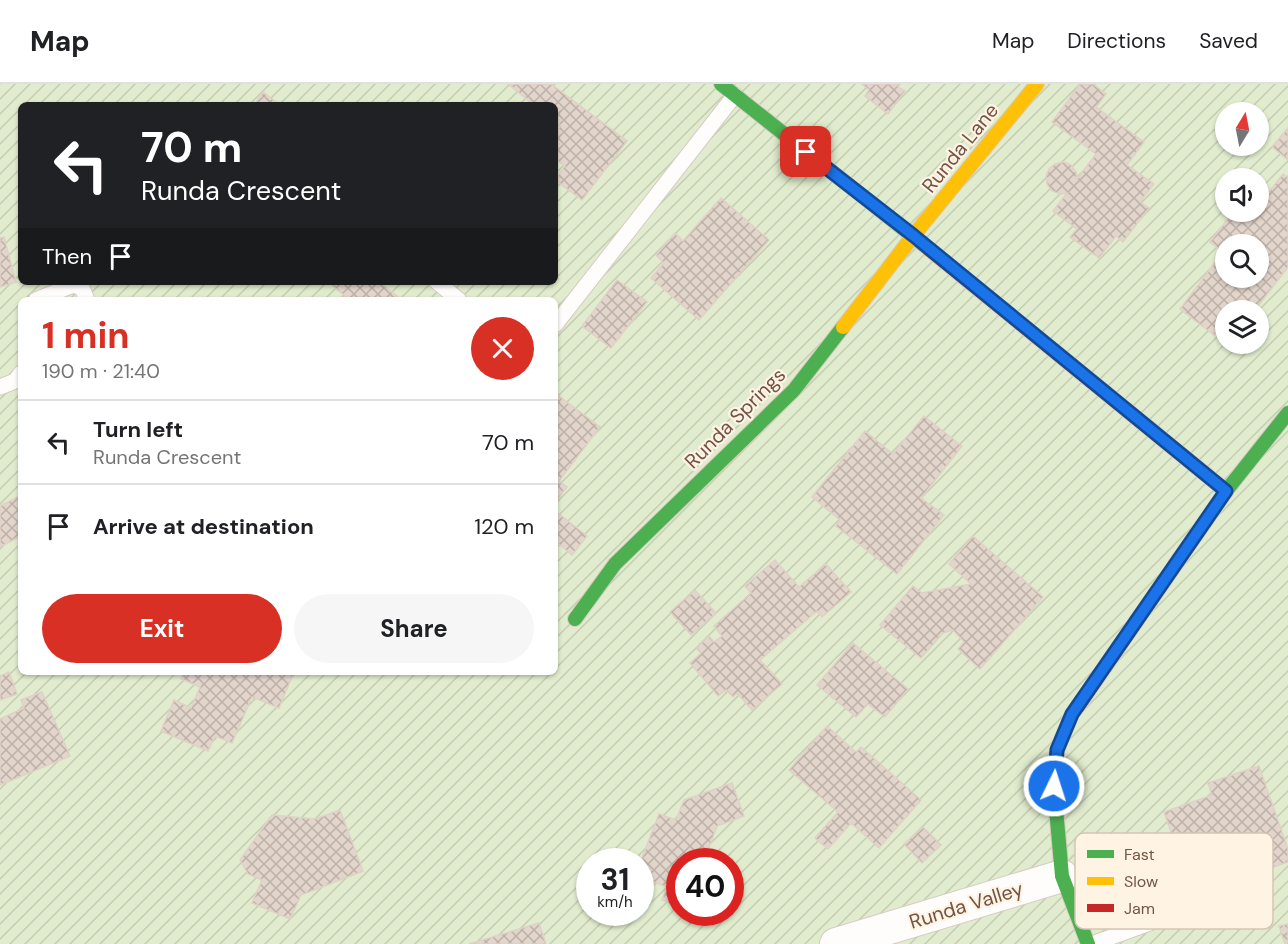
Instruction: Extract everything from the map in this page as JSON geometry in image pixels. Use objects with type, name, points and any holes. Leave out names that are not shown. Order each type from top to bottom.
[{"type":"street","points":[[721,84],[914,236],[1226,491]]},
{"type":"street","name":"Runda Lane","points":[[914,236],[1037,84]]},
{"type":"street","name":"Runda Springs","points":[[570,620],[615,564],[794,390],[914,236]]},
{"type":"street","points":[[1075,908],[1062,876],[1054,786],[1057,750],[1072,714],[1226,491],[1288,413]]},
{"type":"street","name":"Runda Valley","points":[[836,944],[1062,876]]},
{"type":"street","points":[[1084,929],[1090,944]]},
{"type":"lane","points":[[558,321],[735,95]]},
{"type":"lane","points":[[43,297],[73,285],[82,288],[86,297]]},
{"type":"lane","points":[[441,285],[455,297]]},
{"type":"lane","points":[[0,387],[18,378]]},
{"type":"lane","points":[[1090,944],[1132,929]]},
{"type":"green space","points":[[0,84],[1288,84],[1288,944],[0,944]]},
{"type":"building","points":[[508,84],[551,84],[627,141],[582,200],[558,182],[558,176],[565,166],[558,161],[558,129],[561,125],[558,123],[558,102],[530,102]]},
{"type":"building","points":[[862,84],[900,84],[898,87],[905,91],[888,114],[865,96],[869,90]]},
{"type":"building","points":[[1080,84],[1093,84],[1106,94],[1096,107],[1144,142],[1127,165],[1154,184],[1140,202],[1149,208],[1123,242],[1116,236],[1099,258],[1070,237],[1077,229],[1053,211],[1067,193],[1060,194],[1052,191],[1047,184],[1046,176],[1055,164],[1064,162],[1071,165],[1076,172],[1077,179],[1096,154],[1052,122]]},
{"type":"building","points":[[263,92],[276,102],[256,102]]},
{"type":"building","points":[[1288,128],[1288,160],[1272,147]]},
{"type":"building","points":[[1283,174],[1288,178],[1288,267],[1263,300],[1215,300],[1214,335],[1180,309],[1215,263],[1215,288],[1269,288],[1269,234],[1216,234],[1225,222],[1269,222],[1269,192]]},
{"type":"building","points":[[721,198],[769,240],[699,320],[651,278],[664,263],[656,255],[675,233],[683,241]]},
{"type":"building","points":[[1215,235],[1215,246],[1210,242]]},
{"type":"building","points":[[4,237],[16,282],[0,287],[0,238]]},
{"type":"building","points":[[617,280],[647,302],[611,348],[582,326]]},
{"type":"building","points":[[332,285],[383,285],[398,297],[344,297]]},
{"type":"building","points":[[558,395],[600,427],[559,481],[567,487],[558,499]]},
{"type":"building","points":[[924,416],[962,446],[921,498],[944,515],[897,574],[836,526],[840,520],[812,497],[865,431],[893,454]]},
{"type":"building","points":[[18,497],[18,538],[0,547],[0,506]]},
{"type":"building","points":[[558,513],[587,536],[572,555],[558,543]]},
{"type":"building","points":[[973,536],[1043,597],[980,669],[958,649],[964,642],[953,630],[943,633],[921,658],[880,625],[913,586],[922,593],[971,584],[949,564]]},
{"type":"building","points":[[775,560],[799,587],[826,564],[851,592],[822,617],[817,611],[760,660],[782,684],[752,710],[737,693],[733,697],[726,690],[718,696],[690,663],[701,653],[696,648],[709,636],[714,642],[722,636],[714,626],[751,593],[745,586]]},
{"type":"building","points":[[695,590],[716,613],[691,635],[670,612]]},
{"type":"building","points":[[853,643],[908,689],[885,717],[868,704],[856,717],[817,685]]},
{"type":"building","points":[[9,672],[17,694],[0,700],[0,676]]},
{"type":"building","points":[[182,675],[293,675],[279,708],[252,697],[232,743],[215,736],[208,751],[161,731],[174,700],[191,708],[200,687],[181,679]]},
{"type":"building","points":[[42,692],[70,756],[0,785],[0,719],[24,708],[21,700]]},
{"type":"building","points":[[827,726],[856,752],[861,747],[921,800],[879,848],[851,823],[828,849],[815,838],[838,812],[789,770]]},
{"type":"building","points":[[1259,766],[1288,849],[1288,862],[1273,867],[1273,833],[1171,833],[1164,812],[1212,795],[1208,783]]},
{"type":"building","points":[[732,783],[744,816],[717,826],[709,848],[666,848],[666,887],[654,882],[654,848],[646,848],[659,814],[676,820],[684,800]]},
{"type":"building","points":[[340,810],[363,871],[301,895],[290,919],[252,903],[262,880],[248,874],[240,860],[272,815],[315,819]]},
{"type":"building","points":[[923,827],[941,845],[922,863],[904,844]]},
{"type":"building","points":[[666,890],[666,902],[662,900]]},
{"type":"building","points":[[539,923],[546,944],[469,944]]},
{"type":"building","points":[[1288,924],[1288,944],[1285,944],[1279,926]]},
{"type":"traffic: fast","points":[[721,84],[929,249]]},
{"type":"traffic: fast","points":[[575,619],[615,564],[794,390],[843,327]]},
{"type":"traffic: fast","points":[[1226,491],[1288,413]]},
{"type":"traffic: fast","points":[[1075,910],[1062,876],[1054,786],[1057,750],[1072,714],[1078,706]]},
{"type":"traffic: fast","points":[[1082,929],[1088,944]]},
{"type":"traffic: slow","points":[[843,327],[913,236],[1037,84]]},
{"type":"traffic: jam","points":[[929,249],[1226,491]]},
{"type":"traffic: jam","points":[[1078,706],[1226,491]]},
{"type":"route","points":[[806,152],[914,236],[1226,491],[1072,714],[1057,750],[1054,786]]}]
